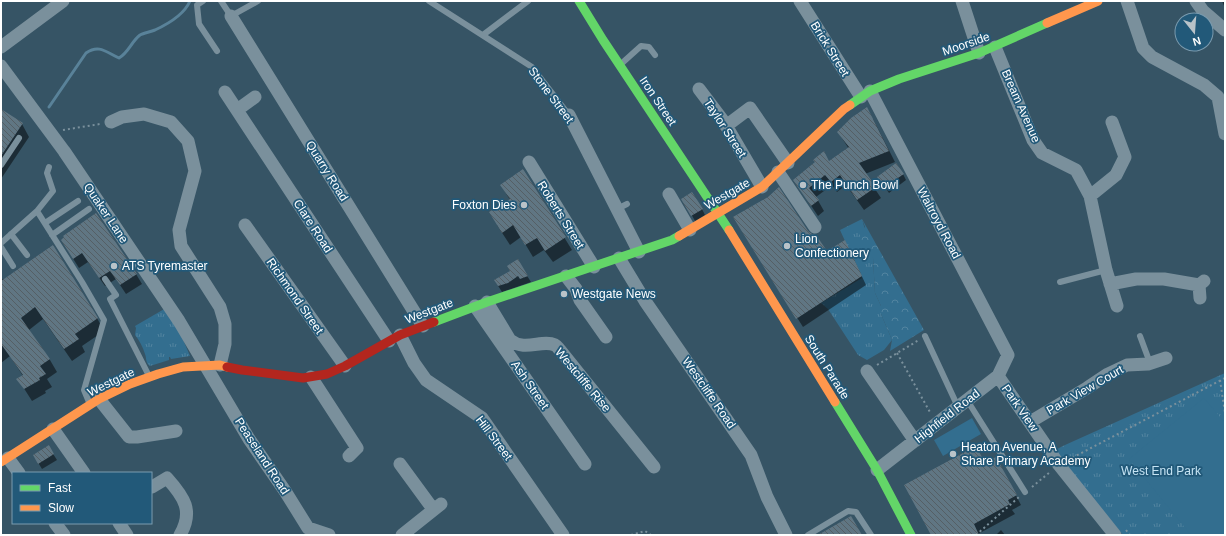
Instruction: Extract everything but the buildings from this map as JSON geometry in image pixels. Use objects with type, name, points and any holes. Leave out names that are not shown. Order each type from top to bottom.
[{"type":"main road","name":"Iron Street","points":[[579,1],[620,66],[718,213]]},
{"type":"main road","name":"Moorside","points":[[844,109],[866,94],[899,79],[995,47],[1090,3]]},
{"type":"main road","name":"Westgate","points":[[4,460],[95,402],[130,384],[150,377],[183,367],[205,366],[220,366],[303,378],[327,374],[345,366],[400,335],[481,304],[672,240],[762,187],[844,109]]},
{"type":"main road","name":"South Parade","points":[[718,213],[877,470],[911,535]]},
{"type":"street","points":[[1,47],[63,1]]},
{"type":"street","name":"Brick Street","points":[[800,1],[866,94]]},
{"type":"street","points":[[962,1],[979,53]]},
{"type":"street","points":[[1127,1],[1143,48],[1152,57],[1204,84],[1218,97],[1225,134]]},
{"type":"street","points":[[1196,1],[1203,11],[1225,30]]},
{"type":"street","name":"Quarry Road","points":[[231,16],[424,326]]},
{"type":"street","name":"Bream Avenue","points":[[995,47],[1033,140],[1042,153],[1076,170],[1090,196],[1106,270],[1117,306]]},
{"type":"street","name":"Quaker Lane","points":[[1,66],[64,151],[179,320],[205,366]]},
{"type":"street","name":"Taylor Street","points":[[699,89],[726,126],[762,187]]},
{"type":"street","name":"Clare Road","points":[[225,92],[389,341]]},
{"type":"street","name":"Waltroyd Road","points":[[866,94],[1008,355]]},
{"type":"street","points":[[237,110],[255,96]]},
{"type":"street","points":[[726,126],[750,108],[788,163]]},
{"type":"street","points":[[111,122],[122,117],[144,114],[170,122],[188,141],[195,170],[179,230],[181,246],[220,307],[226,324],[225,344],[220,366]]},
{"type":"street","name":"Stone Street","points":[[569,115],[622,207],[639,252]]},
{"type":"street","points":[[1090,196],[1116,175],[1125,157],[1112,122]]},
{"type":"street","name":"Roberts Street","points":[[529,162],[594,267]]},
{"type":"street","points":[[778,172],[815,227]]},
{"type":"street","points":[[669,194],[690,230]]},
{"type":"street","name":"Richmond Street","points":[[246,225],[345,366]]},
{"type":"street","name":"Westcliffe Road","points":[[619,258],[645,302],[751,455],[767,497],[786,535]]},
{"type":"street","points":[[566,276],[576,289],[580,300],[606,337]]},
{"type":"street","points":[[1110,284],[1136,279],[1164,279],[1202,283],[1200,298]]},
{"type":"street","name":"Ash Street","points":[[481,304],[585,464]]},
{"type":"street","name":"Westcliffe Rise","points":[[481,304],[514,344],[555,345],[654,467]]},
{"type":"street","name":"Hill Street","points":[[400,335],[414,363],[426,380],[482,418],[564,535]]},
{"type":"street","name":"Highfield Road","points":[[877,470],[998,376],[1008,355]]},
{"type":"street","name":"Park View Court","points":[[1030,422],[1108,374],[1127,365],[1150,363],[1166,358]]},
{"type":"street","name":"Peaseland Road","points":[[205,366],[249,439],[285,491],[308,528],[329,535]]},
{"type":"street","points":[[867,371],[915,441]]},
{"type":"street","name":"Park View","points":[[998,376],[1059,465],[1115,535]]},
{"type":"street","points":[[310,377],[358,448],[348,456]]},
{"type":"street","points":[[95,402],[129,437],[176,431]]},
{"type":"street","points":[[53,429],[83,472]]},
{"type":"street","points":[[4,460],[18,472]]},
{"type":"street","points":[[399,464],[437,506],[402,535]]},
{"type":"street","points":[[152,487],[167,478],[179,491],[187,508],[185,526],[180,535]]},
{"type":"street","points":[[56,524],[64,535]]},
{"type":"street","points":[[120,524],[127,535]]},
{"type":"lane","points":[[203,1],[197,5],[199,24],[217,51]]},
{"type":"lane","points":[[221,1],[231,16],[258,1]]},
{"type":"lane","name":"Stone Street","points":[[429,1],[532,67],[569,115]]},
{"type":"lane","points":[[483,36],[528,1]]},
{"type":"lane","points":[[620,66],[641,46],[649,47],[655,55]]},
{"type":"lane","points":[[1,165],[19,138]]},
{"type":"lane","points":[[1,243],[37,211],[53,191],[47,173],[49,168]]},
{"type":"lane","points":[[45,223],[78,201]]},
{"type":"lane","points":[[52,235],[90,209]]},
{"type":"lane","points":[[37,211],[104,320],[84,390],[95,402]]},
{"type":"lane","points":[[11,234],[27,255]]},
{"type":"lane","points":[[1,247],[13,266]]},
{"type":"lane","points":[[1060,282],[1106,270]]},
{"type":"lane","points":[[105,279],[116,295],[110,299],[150,377]]},
{"type":"lane","points":[[925,336],[963,404],[1025,492]]},
{"type":"lane","points":[[1140,336],[1150,363]]},
{"type":"lane","points":[[808,535],[848,511],[856,512],[871,535]]},
{"type":"path","points":[[51,133],[111,122]]},
{"type":"path","points":[[867,371],[925,336]]},
{"type":"path","points":[[897,353],[936,424]]},
{"type":"path","points":[[976,535],[1025,492],[1059,465],[1225,378]]},
{"type":"path","points":[[1220,380],[1225,413]]},
{"type":"path","points":[[631,535],[645,531],[651,535]]},
{"type":"green space","points":[[862,219],[873,258],[875,293],[881,306],[881,314],[892,340],[884,350],[867,360],[858,355],[828,309],[821,303],[862,278],[840,230]]},
{"type":"green space","points":[[862,219],[924,330],[890,351],[892,340],[881,314],[881,306],[875,293],[873,258],[867,255],[859,233],[865,227]]},
{"type":"green space","points":[[166,308],[176,323],[190,356],[171,359],[169,357],[169,360],[150,366],[148,365],[142,346],[135,335],[135,326]]},
{"type":"green space","name":"West End Park","points":[[1225,373],[1225,535],[1123,535],[1053,451]]},
{"type":"green space","points":[[1204,398],[1225,423],[1225,535],[1191,535],[1129,459]]},
{"type":"green space","points":[[972,418],[981,434],[943,456],[934,440]]},
{"type":"waterway","points":[[49,107],[86,53],[91,50],[99,49],[119,58],[140,35],[155,30],[170,22],[184,11],[190,1]]},
{"type":"traffic: fast","points":[[579,1],[603,40],[729,230]]},
{"type":"traffic: fast","points":[[850,105],[870,91],[899,79],[979,53],[1047,23]]},
{"type":"traffic: fast","points":[[434,322],[487,302],[672,240],[679,236]]},
{"type":"traffic: fast","points":[[835,402],[877,470],[911,535]]},
{"type":"traffic: slow","points":[[1047,23],[1098,1]]},
{"type":"traffic: slow","points":[[679,236],[762,187],[850,105]]},
{"type":"traffic: slow","points":[[729,230],[835,402]]},
{"type":"traffic: slow","points":[[1,462],[99,399],[130,384],[183,367],[220,365],[227,367]]},
{"type":"traffic: jam","points":[[227,367],[303,378],[327,374],[345,366],[400,335],[434,322]]},
{"type":"place","name":"The Punch Bowl","points":[[803,185]]},
{"type":"place","name":"Foxton Dies","points":[[524,205]]},
{"type":"place","name":"Lion Confectionery","points":[[787,246]]},
{"type":"place","name":"ATS Tyremaster","points":[[114,266]]},
{"type":"place","name":"Westgate News","points":[[564,294]]},
{"type":"place","name":"Heaton Avenue, A Share Primary Academy","points":[[953,454]]}]
